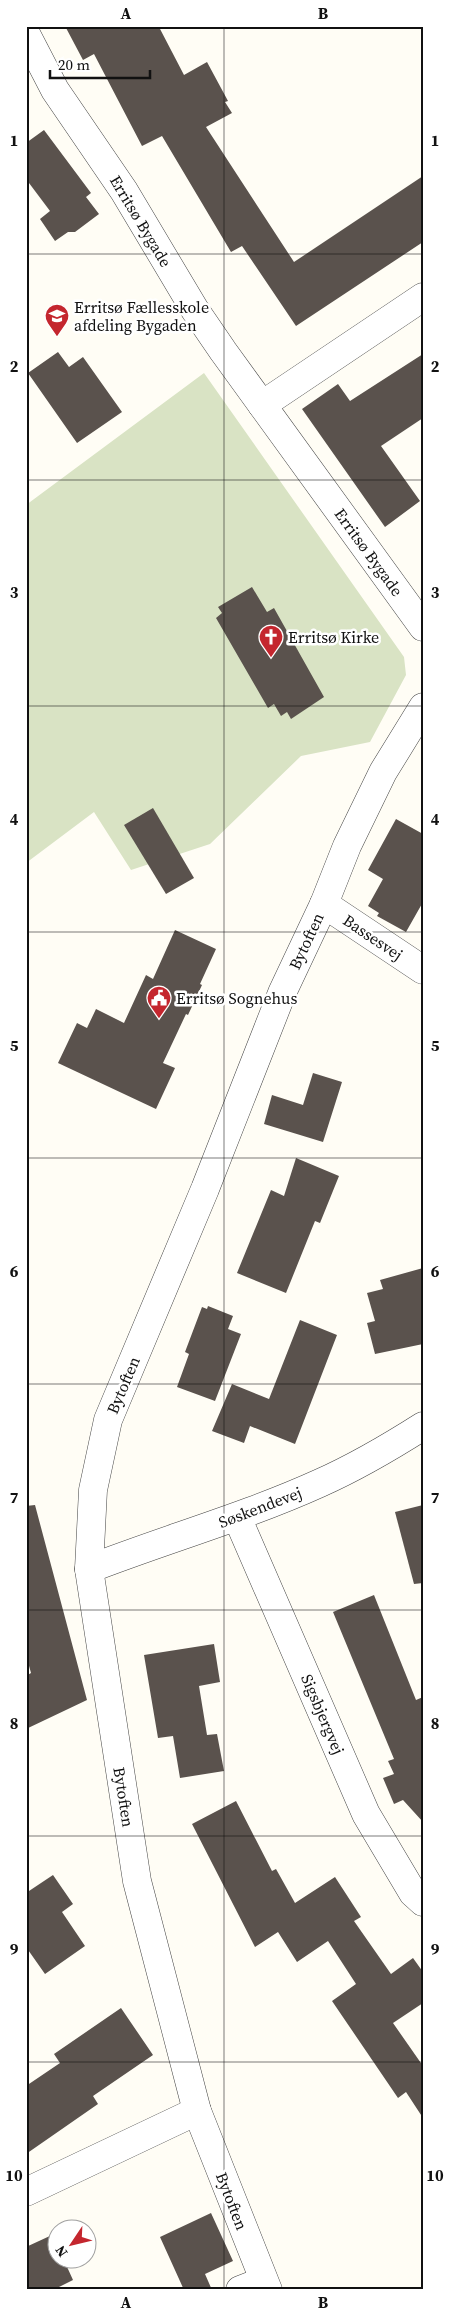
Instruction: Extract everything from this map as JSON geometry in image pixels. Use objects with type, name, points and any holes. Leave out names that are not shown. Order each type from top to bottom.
[{"type":"street","name":"Erritsø Bygade","points":[[26,34],[55,90],[124,191],[195,310],[423,627]]},
{"type":"street","points":[[262,405],[423,297]]},
{"type":"street","name":"Bytoften","points":[[257,2287],[197,2111],[137,1881],[89,1569],[93,1490],[108,1420],[205,1189],[282,993],[324,904],[347,846],[383,772],[423,706]]},
{"type":"street","name":"Bassesvej","points":[[324,904],[423,970]]},
{"type":"street","name":"Søskendevej","points":[[89,1569],[237,1517],[321,1483],[390,1447],[423,1426]]},
{"type":"street","name":"Sigsbjergvej","points":[[237,1517],[366,1814],[413,1893],[423,1902]]},
{"type":"street","points":[[26,2192],[197,2111]]},
{"type":"green space","points":[[204,373],[404,657],[406,675],[370,742],[301,756],[210,844],[131,870],[94,812],[26,863],[26,505]]},
{"type":"building","points":[[65,26],[159,27],[184,75],[207,62],[228,101],[225,102],[232,113],[206,127],[294,262],[423,176],[423,242],[296,326],[242,246],[231,252],[162,136],[142,146],[94,54],[83,60]]},
{"type":"building","points":[[44,130],[91,193],[86,197],[99,214],[75,232],[68,232],[55,241],[40,219],[50,211],[26,179],[26,143]]},
{"type":"building","points":[[58,352],[69,367],[83,357],[122,412],[77,443],[28,373]]},
{"type":"building","points":[[423,354],[423,418],[381,446],[420,501],[385,527],[302,409],[338,384],[350,401]]},
{"type":"building","name":"Erritsø Kirke","points":[[252,587],[267,612],[274,608],[324,697],[291,719],[287,712],[281,716],[274,704],[268,708],[216,618],[222,613],[218,607]]},
{"type":"building","points":[[153,808],[194,878],[166,894],[124,825]]},
{"type":"building","points":[[396,819],[423,834],[423,902],[406,932],[377,916],[379,913],[368,906],[383,879],[368,870]]},
{"type":"building","name":"Erritsø Sognehus","points":[[175,930],[216,949],[200,984],[202,985],[163,1063],[175,1068],[156,1109],[58,1063],[77,1023],[87,1028],[96,1009],[124,1023],[146,975],[153,979]]},
{"type":"building","points":[[313,1073],[342,1082],[323,1142],[264,1124],[272,1095],[303,1105]]},
{"type":"building","points":[[296,1158],[339,1176],[320,1223],[315,1221],[286,1293],[237,1273],[271,1190],[284,1196]]},
{"type":"building","points":[[423,1268],[423,1344],[375,1354],[367,1323],[375,1321],[367,1293],[383,1289],[380,1280]]},
{"type":"building","points":[[208,1306],[233,1316],[228,1329],[241,1334],[215,1401],[177,1387],[189,1354],[185,1352],[202,1307],[207,1309]]},
{"type":"building","points":[[300,1320],[337,1335],[295,1444],[250,1426],[244,1443],[212,1431],[232,1384],[269,1399]]},
{"type":"building","points":[[35,1505],[87,1700],[26,1729],[26,1676],[31,1673],[26,1655],[26,1506]]},
{"type":"building","points":[[423,1505],[423,1583],[414,1584],[395,1512]]},
{"type":"building","points":[[374,1595],[416,1700],[423,1697],[423,1822],[403,1800],[394,1804],[383,1778],[394,1774],[388,1761],[394,1759],[333,1612]]},
{"type":"building","points":[[214,1644],[220,1682],[199,1686],[207,1735],[217,1734],[224,1771],[180,1778],[173,1736],[158,1738],[144,1655]]},
{"type":"building","points":[[236,1801],[272,1871],[276,1869],[295,1903],[335,1877],[361,1917],[354,1921],[391,1974],[413,1958],[423,1972],[423,2003],[393,2023],[423,2066],[423,2118],[406,2092],[398,2098],[332,2001],[356,1984],[328,1941],[297,1962],[278,1932],[255,1947],[192,1824]]},
{"type":"building","points":[[53,1875],[73,1904],[62,1912],[85,1946],[45,1974],[26,1947],[26,1893]]},
{"type":"building","points":[[121,2008],[153,2055],[93,2096],[98,2104],[26,2154],[26,2086],[60,2063],[54,2054]]},
{"type":"building","points":[[211,2213],[233,2261],[205,2274],[212,2290],[184,2290],[160,2237]]},
{"type":"building","points":[[48,2237],[48,2268],[68,2268],[73,2280],[53,2290],[26,2290],[26,2247]]},
{"type":"place","name":"Erritsø Fællesskole afdeling Bygaden","points":[[57,337]]},
{"type":"place","name":"Erritsø Kirke","points":[[271,658]]},
{"type":"place","name":"Erritsø Sognehus","points":[[159,1019]]}]
